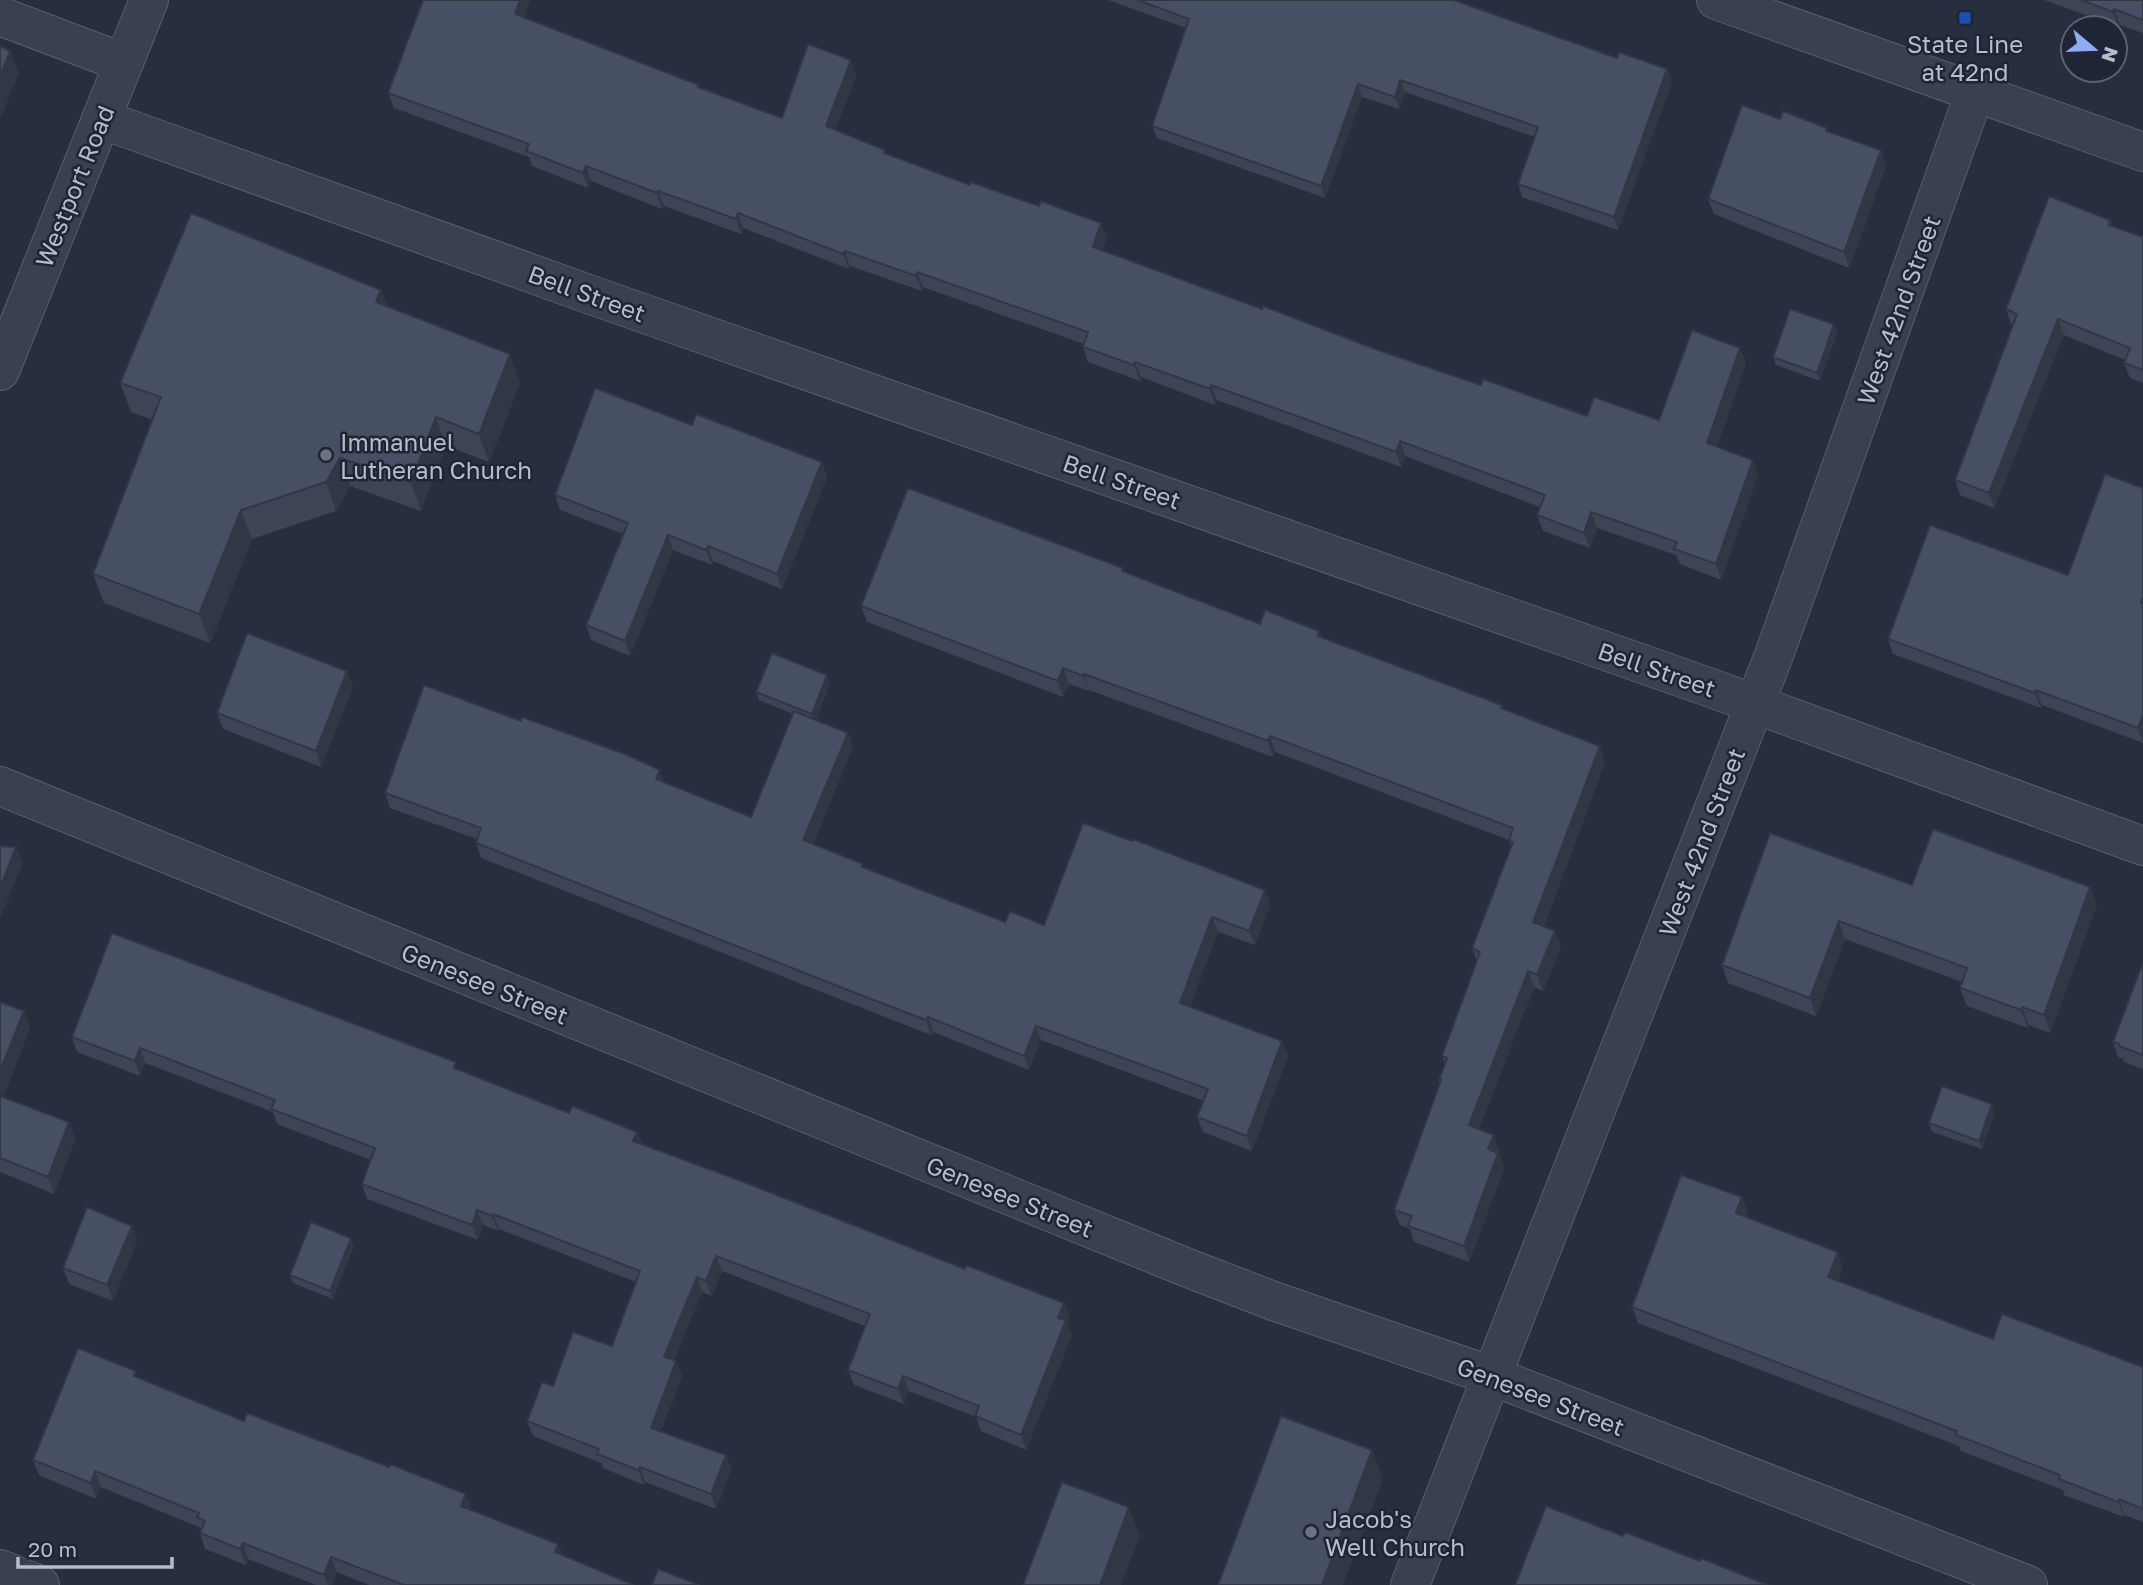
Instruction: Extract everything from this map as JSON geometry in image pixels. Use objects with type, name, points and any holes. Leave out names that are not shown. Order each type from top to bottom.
[{"type":"street","name":"Westport Road","points":[[0,371],[149,0]]},
{"type":"street","points":[[1716,0],[2143,152]]},
{"type":"street","points":[[0,16],[124,63]]},
{"type":"street","name":"West 42nd Street","points":[[1410,1585],[1755,704],[1975,92]]},
{"type":"street","name":"Bell Street","points":[[101,119],[594,296],[1755,704],[2143,846]]},
{"type":"street","name":"Genesee Street","points":[[0,786],[1188,1268],[1276,1302],[1492,1376],[2028,1585]]},
{"type":"street","points":[[0,1569],[40,1585]]},
{"type":"building","points":[[423,0],[520,0],[515,14],[782,118],[808,44],[851,60],[826,126],[885,150],[884,153],[970,185],[971,182],[1039,206],[1041,201],[1101,223],[1093,247],[1262,309],[1263,306],[1378,350],[1481,385],[1483,379],[1587,416],[1594,397],[1659,420],[1692,330],[1740,348],[1707,443],[1753,460],[1716,564],[1674,549],[1677,542],[1591,512],[1584,533],[1537,515],[1545,495],[1400,441],[1396,452],[1211,385],[1210,389],[1135,362],[1134,365],[1083,347],[1088,332],[917,272],[916,276],[845,251],[843,254],[738,213],[736,219],[586,166],[583,173],[526,151],[529,144],[388,93]]},
{"type":"building","points":[[1138,0],[1454,0],[1617,58],[1619,52],[1667,69],[1614,217],[1518,184],[1538,127],[1400,80],[1395,97],[1358,84],[1321,186],[1152,126],[1189,19]]},
{"type":"building","points":[[2081,0],[2143,0],[2143,20],[2114,9],[2113,12]]},
{"type":"building","points":[[0,46],[10,51],[0,77]]},
{"type":"building","points":[[1742,105],[1780,119],[1783,111],[1827,128],[1826,131],[1881,150],[1844,252],[1708,199]]},
{"type":"building","points":[[2049,196],[2110,220],[2109,225],[2143,237],[2143,370],[2124,363],[2130,348],[2058,319],[1989,493],[1955,480],[2017,314],[2006,309]]},
{"type":"building","name":"Immanuel Lutheran Church","points":[[191,213],[381,290],[376,302],[510,354],[479,434],[436,417],[411,482],[340,458],[326,482],[241,510],[199,614],[93,574],[161,397],[120,383]]},
{"type":"building","points":[[1790,309],[1834,324],[1817,373],[1773,357]]},
{"type":"building","points":[[595,388],[692,425],[696,414],[822,462],[777,574],[708,546],[706,550],[668,535],[625,641],[586,625],[628,523],[555,495]]},
{"type":"building","points":[[2105,474],[2143,488],[2143,715],[2138,728],[1888,639],[1930,525],[2068,575]]},
{"type":"building","points":[[908,488],[1123,568],[1122,571],[1260,624],[1265,610],[1319,631],[1318,636],[1502,705],[1501,708],[1600,746],[1533,922],[1555,931],[1537,975],[1528,971],[1469,1125],[1494,1135],[1488,1149],[1498,1153],[1464,1246],[1408,1226],[1412,1216],[1394,1210],[1441,1080],[1447,1058],[1442,1056],[1480,952],[1472,948],[1513,842],[1509,841],[1513,828],[1270,736],[1268,741],[1063,668],[1058,681],[861,606]]},
{"type":"building","points":[[247,633],[347,671],[316,751],[217,713]]},
{"type":"building","points":[[772,653],[827,675],[812,714],[756,692]]},
{"type":"building","points":[[424,685],[521,721],[522,717],[625,754],[660,770],[656,779],[751,817],[794,711],[848,733],[803,840],[863,864],[862,867],[1005,922],[1010,911],[1044,925],[1083,823],[1132,841],[1133,839],[1265,890],[1249,931],[1212,917],[1180,1003],[1282,1041],[1247,1136],[1197,1117],[1208,1089],[1036,1026],[1024,1056],[928,1017],[926,1020],[858,994],[476,843],[481,828],[385,793]]},
{"type":"building","points":[[1933,829],[2090,887],[2044,1015],[2022,1007],[2021,1010],[1960,988],[1967,968],[1839,921],[1810,998],[1722,965],[1770,833],[1912,885]]},
{"type":"building","points":[[0,846],[16,847],[0,888]]},
{"type":"building","points":[[112,933],[456,1062],[454,1068],[569,1113],[572,1106],[637,1132],[633,1141],[965,1269],[966,1265],[1064,1303],[1058,1318],[1066,1320],[1021,1435],[975,1416],[979,1406],[903,1376],[898,1389],[848,1370],[870,1314],[716,1256],[706,1281],[697,1277],[664,1357],[676,1361],[651,1428],[726,1455],[711,1494],[597,1454],[599,1449],[527,1421],[542,1382],[553,1386],[573,1332],[612,1346],[640,1271],[493,1214],[492,1216],[477,1210],[472,1225],[362,1184],[375,1148],[271,1109],[275,1100],[140,1048],[135,1061],[72,1037]]},
{"type":"building","points":[[2143,962],[2143,1055],[2113,1042]]},
{"type":"building","points":[[0,1002],[24,1011],[0,1071]]},
{"type":"building","points":[[1942,1086],[1992,1104],[1979,1141],[1929,1123]]},
{"type":"building","points":[[0,1096],[69,1122],[48,1177],[0,1158]]},
{"type":"building","points":[[1681,1175],[1742,1197],[1736,1213],[1838,1252],[1828,1277],[1993,1339],[2002,1314],[2143,1367],[2143,1509],[2059,1479],[2060,1475],[1956,1435],[1957,1431],[1632,1307]]},
{"type":"building","points":[[87,1207],[132,1226],[107,1285],[63,1268]]},
{"type":"building","points":[[311,1222],[351,1238],[330,1291],[290,1275]]},
{"type":"building","points":[[78,1348],[136,1371],[134,1376],[244,1421],[247,1413],[466,1494],[461,1506],[558,1544],[555,1552],[634,1585],[404,1585],[331,1557],[324,1575],[243,1543],[240,1549],[200,1533],[205,1521],[197,1517],[199,1513],[95,1471],[91,1483],[33,1460]]},
{"type":"building","name":"Jacob's Well Church","points":[[1281,1416],[1372,1450],[1322,1585],[1218,1585]]},
{"type":"building","points":[[1062,1482],[1129,1507],[1100,1585],[1023,1585]]},
{"type":"building","points":[[1546,1506],[1623,1536],[1625,1532],[1700,1561],[1701,1558],[1768,1585],[1515,1585]]},
{"type":"building","points":[[658,1569],[700,1585],[652,1585]]},
{"type":"place","name":"State Line at 42nd","points":[[1965,18]]},
{"type":"place","name":"Immanuel Lutheran Church","points":[[326,455]]},
{"type":"place","name":"Jacob's Well Church","points":[[1311,1532]]}]
